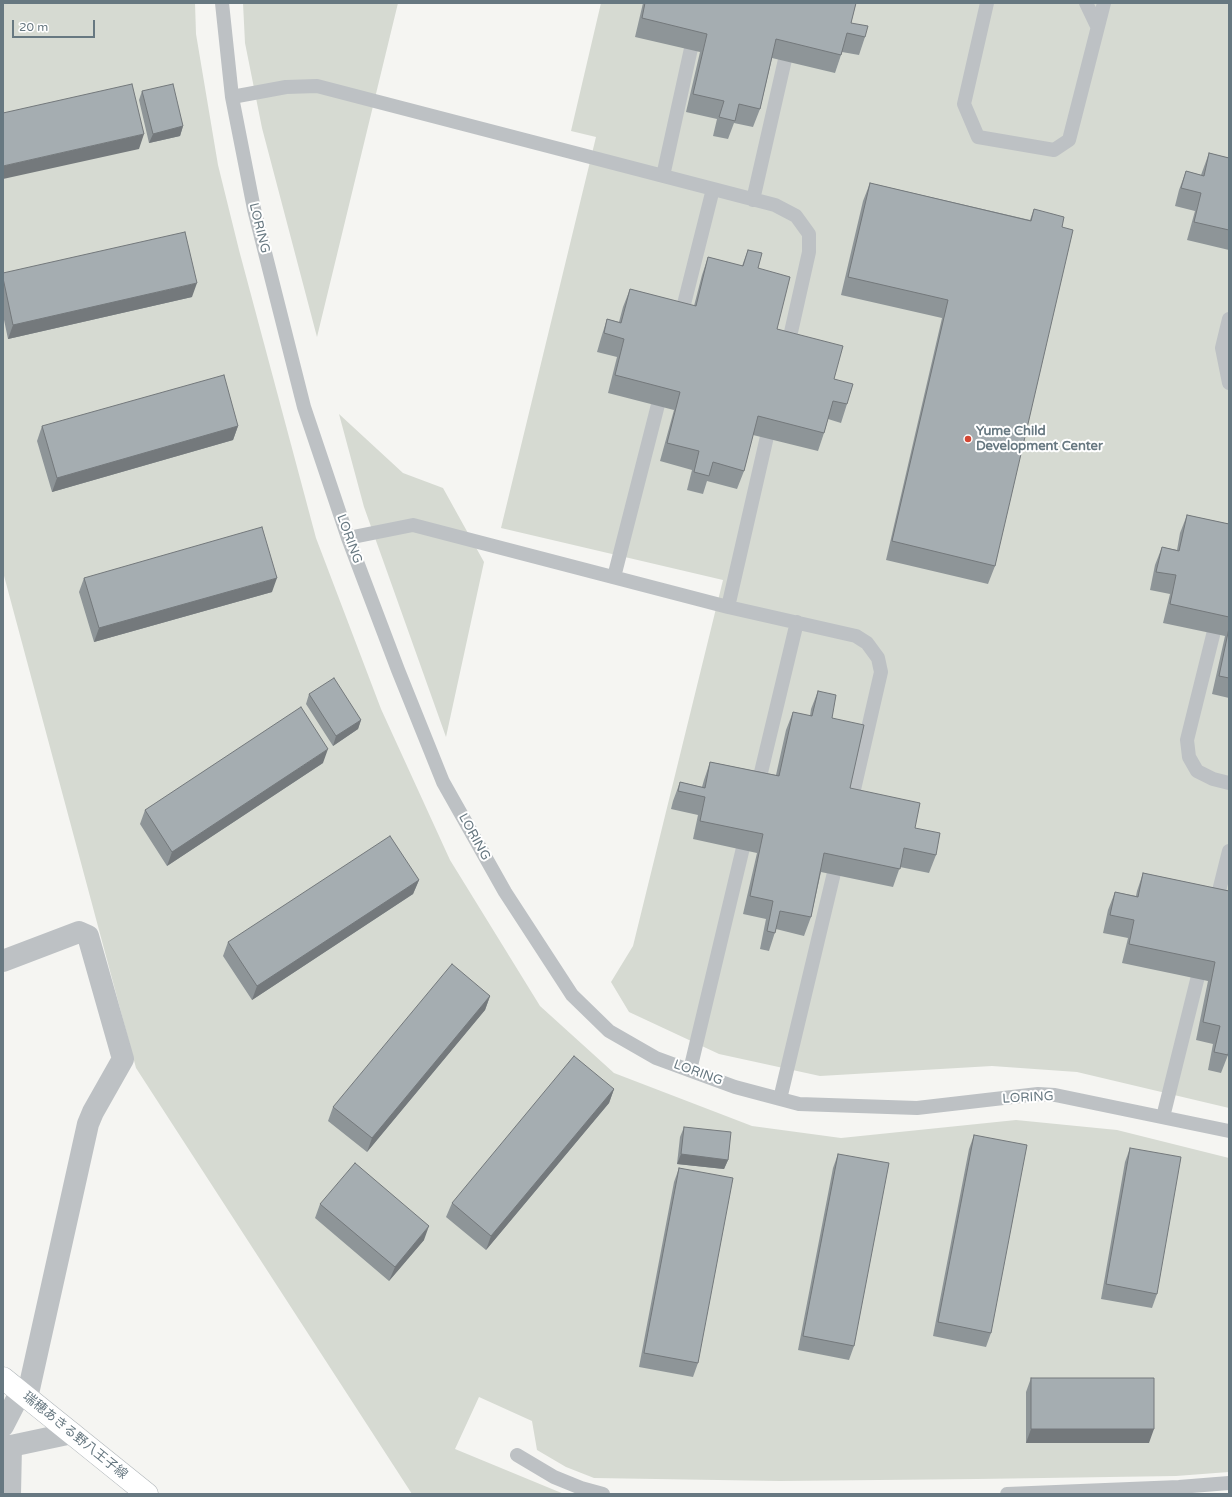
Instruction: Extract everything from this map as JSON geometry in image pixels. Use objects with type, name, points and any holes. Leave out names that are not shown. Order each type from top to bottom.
[{"type":"main road","name":"瑞穂あきる野八王子線","points":[[3,1378],[147,1494]]},
{"type":"street","points":[[3,961],[78,932],[88,936],[122,1059],[88,1124],[24,1395],[6,1439],[10,1494]]},
{"type":"street","points":[[6,1439],[72,1433]]},
{"type":"lane","name":"LORING","points":[[222,3],[232,97],[254,209],[304,407],[348,538],[398,670],[443,782],[505,892],[572,995],[609,1031],[656,1058],[735,1087],[799,1104],[917,1108],[1038,1094],[1055,1095],[1229,1131]]},
{"type":"lane","points":[[663,176],[701,3]]},
{"type":"lane","points":[[987,3],[964,104],[978,137],[1054,150],[1069,140],[1104,3]]},
{"type":"lane","points":[[1086,3],[1097,26]]},
{"type":"lane","points":[[753,200],[793,26]]},
{"type":"lane","points":[[232,97],[286,87],[317,86],[775,205],[796,216],[809,234],[809,252],[784,360]]},
{"type":"lane","points":[[676,334],[713,189]]},
{"type":"lane","points":[[1229,319],[1222,348],[1229,383]]},
{"type":"lane","points":[[614,577],[664,379]]},
{"type":"lane","points":[[728,607],[774,406]]},
{"type":"lane","points":[[348,538],[413,525],[728,607],[856,636],[867,643],[878,658],[881,672],[846,820]]},
{"type":"lane","points":[[1222,600],[1187,740],[1189,757],[1198,771],[1213,779],[1229,783]]},
{"type":"lane","points":[[754,800],[797,622]]},
{"type":"lane","points":[[690,1070],[751,815]]},
{"type":"lane","points":[[780,1099],[841,843]]},
{"type":"lane","points":[[1212,920],[1229,851]]},
{"type":"lane","points":[[1163,1117],[1204,950]]},
{"type":"lane","points":[[517,1456],[554,1477],[580,1488],[603,1494]]},
{"type":"lane","points":[[1008,1494],[1179,1488],[1229,1483]]},
{"type":"shaded area","points":[[3,3],[195,3],[196,34],[218,165],[239,250],[316,538],[381,709],[450,860],[540,1006],[614,1073],[752,1126],[841,1138],[1016,1120],[1117,1130],[1229,1158],[1229,1472],[1176,1476],[780,1481],[594,1478],[566,1467],[537,1450],[532,1421],[479,1397],[455,1449],[564,1494],[412,1494],[136,1068],[3,572]]},
{"type":"shaded area","points":[[243,3],[398,3],[317,337],[262,128],[245,43]]},
{"type":"shaded area","points":[[601,3],[1229,3],[1229,1108],[1077,1072],[992,1066],[820,1076],[719,1054],[629,1012],[611,982],[633,946],[723,580],[501,528],[596,137],[571,131]]},
{"type":"shaded area","points":[[339,414],[403,473],[443,488],[484,562],[446,737],[364,507]]},
{"type":"building","points":[[645,3],[856,3],[851,23],[868,26],[865,37],[847,33],[841,55],[776,39],[760,109],[739,104],[735,121],[719,117],[724,101],[693,94],[707,34],[642,18]]},
{"type":"building","points":[[132,84],[144,134],[3,166],[3,113]]},
{"type":"building","points":[[173,84],[183,126],[153,134],[142,91]]},
{"type":"building","points":[[1209,153],[1229,158],[1229,230],[1194,222],[1201,193],[1181,188],[1186,171],[1204,176]]},
{"type":"building","name":"Yume Child Development Center","points":[[870,183],[1031,221],[1034,209],[1064,217],[1062,227],[1073,230],[995,566],[892,541],[948,300],[848,277]]},
{"type":"building","points":[[185,232],[197,283],[13,325],[3,273]]},
{"type":"building","points":[[748,250],[762,253],[758,268],[790,277],[777,329],[843,346],[834,379],[853,384],[847,404],[833,401],[824,433],[758,416],[744,471],[713,462],[709,476],[694,472],[699,451],[667,443],[680,392],[615,375],[624,339],[604,333],[607,319],[621,323],[630,289],[696,306],[708,257],[743,266]]},
{"type":"building","points":[[224,375],[238,426],[57,478],[42,426]]},
{"type":"building","points":[[1187,515],[1229,524],[1229,617],[1170,604],[1176,575],[1156,572],[1162,547],[1179,551]]},
{"type":"building","points":[[262,527],[277,578],[99,628],[84,578]]},
{"type":"building","points":[[1229,628],[1229,678],[1219,676]]},
{"type":"building","points":[[334,678],[361,720],[336,736],[309,694]]},
{"type":"building","points":[[818,691],[836,695],[832,718],[864,725],[850,788],[920,803],[915,828],[940,833],[936,855],[904,848],[900,869],[824,853],[811,917],[780,911],[775,933],[767,931],[773,901],[750,896],[763,834],[700,821],[705,797],[678,791],[680,782],[705,788],[710,762],[779,776],[793,712],[812,716]]},
{"type":"building","points":[[301,707],[328,749],[172,852],[145,810]]},
{"type":"building","points":[[390,836],[419,880],[257,986],[228,942]]},
{"type":"building","points":[[1143,873],[1229,891],[1228,1055],[1214,1052],[1220,1026],[1203,1022],[1215,962],[1129,944],[1134,920],[1110,915],[1115,892],[1138,897]]},
{"type":"building","points":[[452,964],[490,996],[372,1138],[333,1107]]},
{"type":"building","points":[[574,1056],[614,1089],[491,1236],[452,1203]]},
{"type":"building","points":[[684,1127],[731,1132],[728,1160],[681,1154]]},
{"type":"building","points":[[974,1135],[1027,1145],[991,1333],[938,1322]]},
{"type":"building","points":[[1130,1148],[1181,1157],[1157,1294],[1106,1284]]},
{"type":"building","points":[[838,1154],[889,1163],[854,1346],[803,1336]]},
{"type":"building","points":[[355,1163],[429,1226],[395,1267],[320,1204]]},
{"type":"building","points":[[679,1168],[733,1178],[698,1363],[644,1353]]},
{"type":"building","points":[[1031,1378],[1154,1378],[1154,1429],[1031,1429]]},
{"type":"place","name":"Yume Child Development Center","points":[[968,439]]}]
